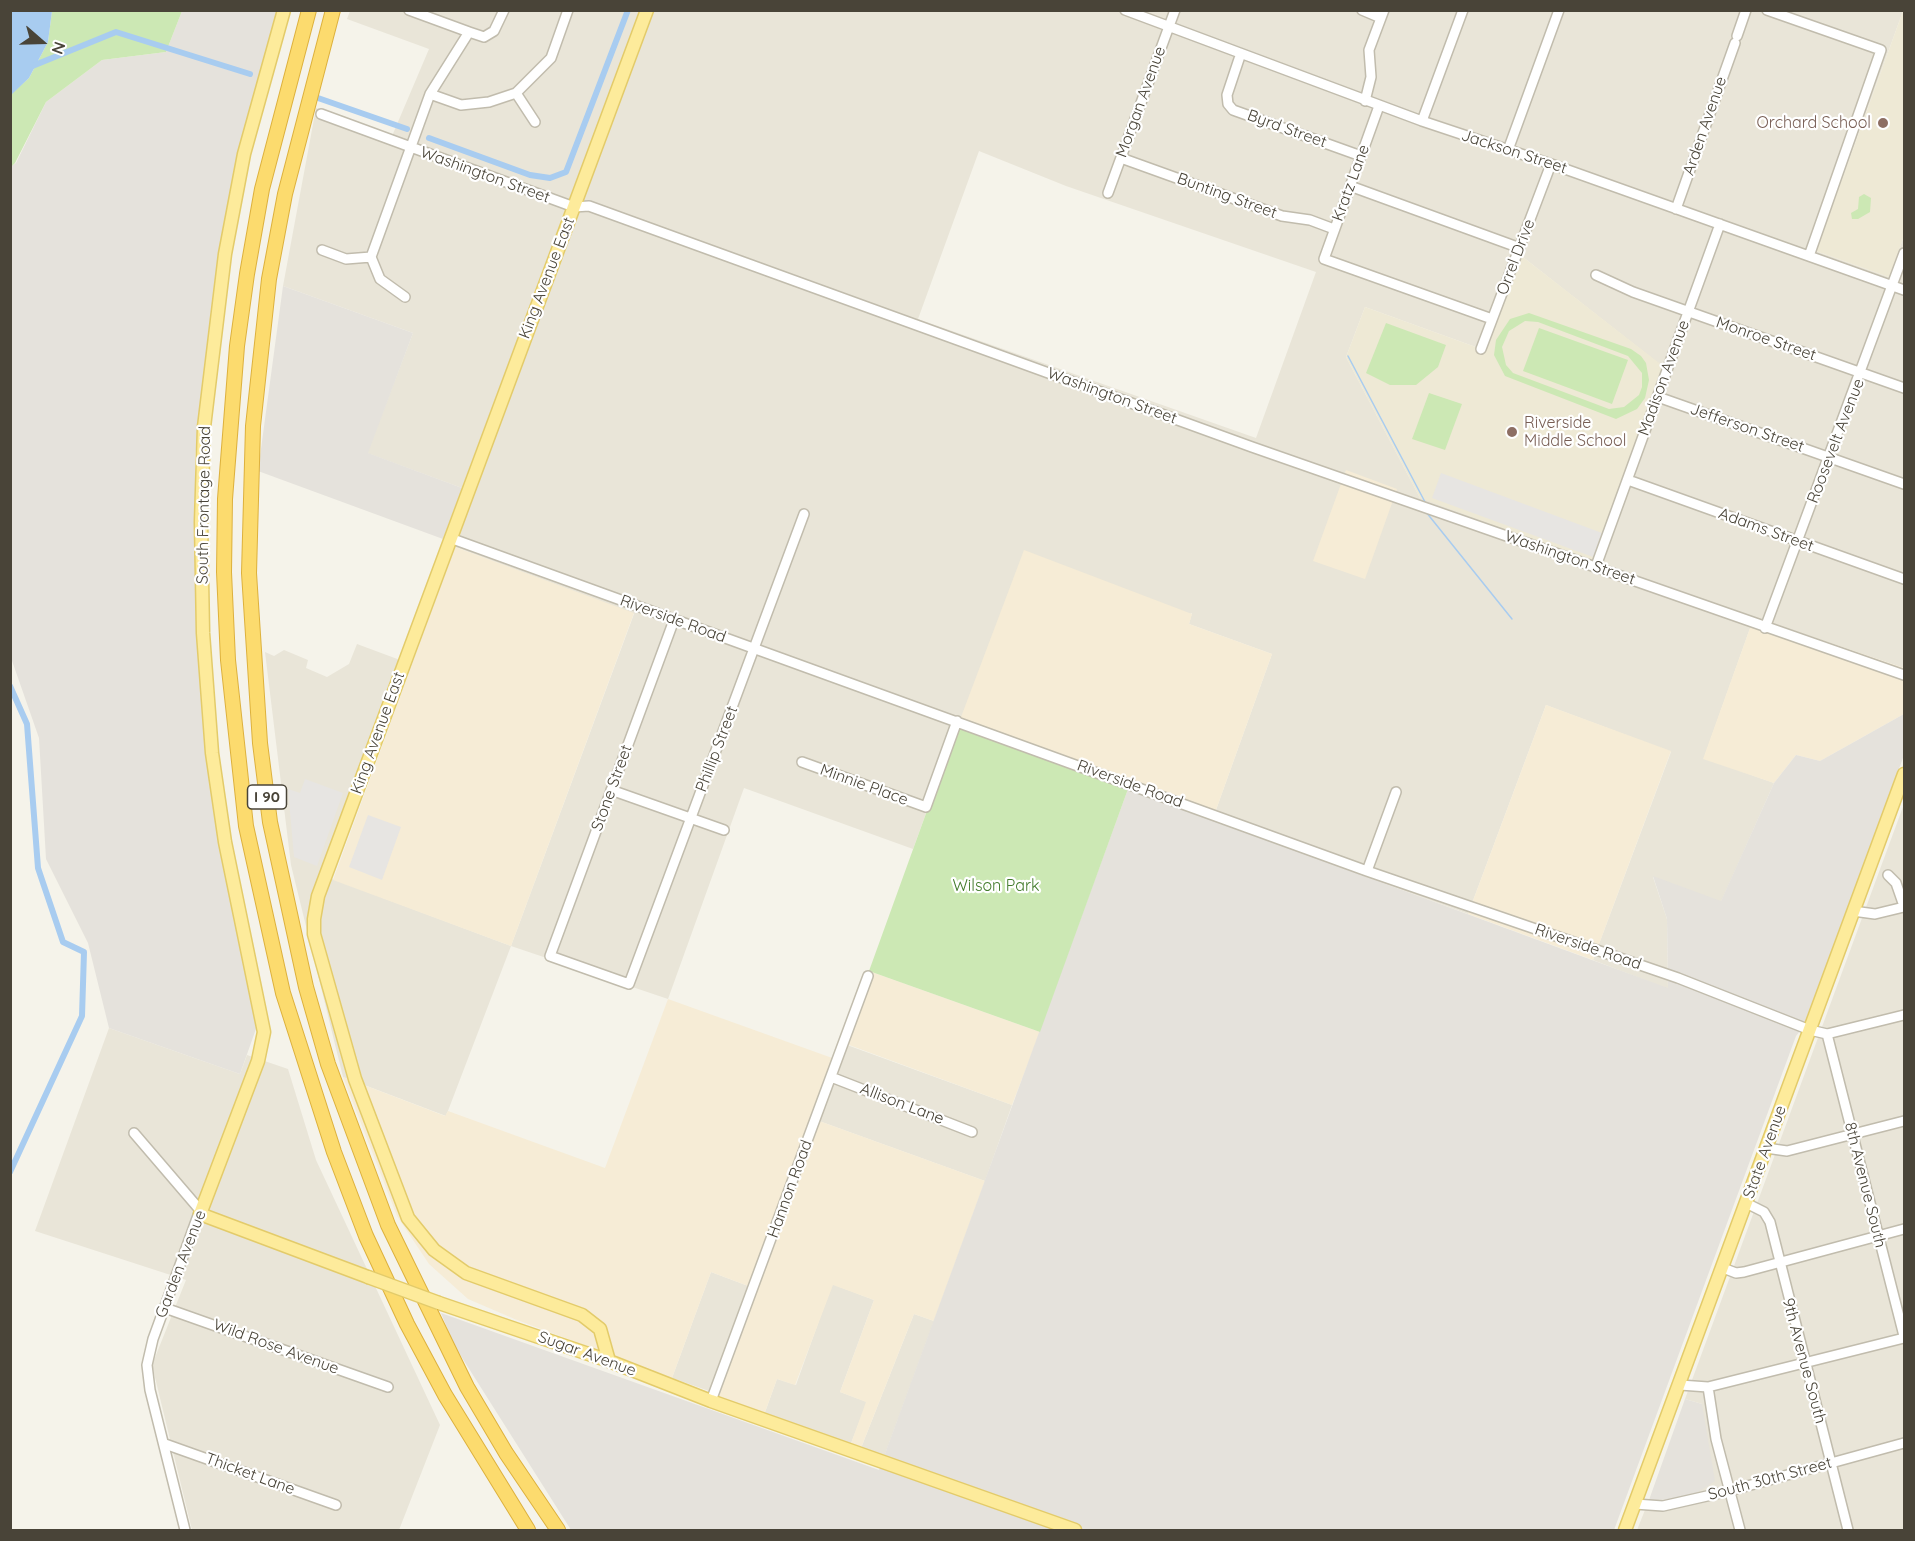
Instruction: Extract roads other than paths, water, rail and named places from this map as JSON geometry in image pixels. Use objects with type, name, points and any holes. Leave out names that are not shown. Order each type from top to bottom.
[{"type":"highway","name":"I 90","points":[[309,10],[262,189],[247,274],[237,346],[225,499],[228,660],[246,826],[283,993],[334,1152],[366,1236],[407,1324],[445,1395],[528,1530]]},
{"type":"highway","name":"I 90","points":[[333,10],[304,118],[277,236],[262,338],[253,426],[249,573],[259,732],[270,822],[306,987],[328,1064],[388,1225],[466,1387],[558,1530]]},
{"type":"main road","name":"South Frontage Road","points":[[260,1003],[225,842],[212,753],[203,633],[201,522],[204,427],[225,254],[244,154],[284,10]]},
{"type":"main road","name":"King Avenue East","points":[[609,1361],[600,1329],[582,1315],[466,1273],[434,1251],[408,1218],[355,1079],[314,934],[318,896],[647,10]]},
{"type":"main road","name":"State Avenue","points":[[1625,1530],[1853,911],[1901,793],[1905,774]]},
{"type":"main road","name":"Garden Avenue","points":[[200,1214],[258,1061],[264,1032],[260,1003]]},
{"type":"main road","name":"Sugar Avenue","points":[[200,1214],[439,1303],[609,1361],[711,1401],[1075,1530]]},
{"type":"street","points":[[409,10],[484,37],[494,30],[504,10]]},
{"type":"street","points":[[430,94],[461,105],[489,102],[516,93],[554,59],[568,10]]},
{"type":"street","name":"Jackson Street","points":[[1125,10],[1240,56],[1422,122],[1551,164],[1905,290]]},
{"type":"street","name":"Morgan Avenue","points":[[1108,193],[1175,10]]},
{"type":"street","points":[[1362,10],[1383,14],[1368,56],[1371,77],[1365,101]]},
{"type":"street","points":[[1422,122],[1462,10]]},
{"type":"street","points":[[1508,150],[1559,10]]},
{"type":"street","name":"Arden Avenue","points":[[1676,209],[1746,10]]},
{"type":"street","points":[[1767,10],[1881,50],[1809,256]]},
{"type":"street","points":[[405,297],[380,279],[371,257],[430,94],[469,32]]},
{"type":"street","name":"Byrd Street","points":[[1240,56],[1227,95],[1228,104],[1233,110],[1361,156]]},
{"type":"street","points":[[516,93],[536,122]]},
{"type":"street","name":"Kratz Lane","points":[[1379,106],[1324,259],[1492,319]]},
{"type":"street","name":"Washington Street","points":[[321,114],[574,207],[589,206],[1252,447],[1905,675]]},
{"type":"street","name":"Bunting Street","points":[[1120,158],[1282,216],[1310,220],[1334,229]]},
{"type":"street","name":"Orrel Drive","points":[[1481,349],[1551,164]]},
{"type":"street","points":[[1350,186],[1520,248]]},
{"type":"street","name":"Madison Avenue","points":[[1596,567],[1720,224]]},
{"type":"street","points":[[322,250],[346,259],[371,257]]},
{"type":"street","name":"Roosevelt Avenue","points":[[1765,628],[1905,253]]},
{"type":"street","name":"Monroe Street","points":[[1596,275],[1688,312],[1905,388]]},
{"type":"street","name":"Jefferson Street","points":[[1658,397],[1905,484]]},
{"type":"street","name":"Adams Street","points":[[1628,480],[1905,579]]},
{"type":"street","name":"Phillip Street","points":[[629,984],[804,514]]},
{"type":"street","name":"Riverside Road","points":[[450,537],[1367,871],[1678,978],[1810,1030],[1827,1034]]},
{"type":"street","name":"Stone Street","points":[[629,984],[550,957],[674,620]]},
{"type":"street","name":"Minnie Place","points":[[802,762],[926,807],[957,721]]},
{"type":"street","points":[[611,790],[724,830]]},
{"type":"street","points":[[1367,871],[1396,792]]},
{"type":"street","points":[[1853,911],[1875,914],[1905,906],[1896,883],[1888,875]]},
{"type":"street","name":"Hannon Road","points":[[711,1401],[868,976]]},
{"type":"street","points":[[1827,1034],[1905,1015]]},
{"type":"street","name":"8th Avenue South","points":[[1827,1034],[1905,1337]]},
{"type":"street","name":"Allison Lane","points":[[831,1077],[972,1132]]},
{"type":"street","points":[[1766,1148],[1787,1151],[1905,1121]]},
{"type":"street","points":[[134,1132],[200,1210],[200,1214]]},
{"type":"street","name":"9th Avenue South","points":[[1746,1203],[1767,1215],[1848,1530]]},
{"type":"street","name":"Garden Avenue","points":[[185,1530],[150,1390],[147,1365],[153,1339],[200,1214]]},
{"type":"street","points":[[1723,1268],[1744,1272],[1905,1229]]},
{"type":"street","name":"Wild Rose Avenue","points":[[165,1308],[388,1387]]},
{"type":"street","points":[[1680,1385],[1708,1387],[1807,1364],[1905,1337]]},
{"type":"street","points":[[1708,1387],[1729,1491],[1740,1530]]},
{"type":"street","name":"South 30th Street","points":[[1635,1504],[1663,1506],[1729,1491],[1905,1443]]},
{"type":"street","name":"Thicket Lane","points":[[165,1444],[336,1505]]},
{"type":"water","points":[[11,10],[52,11],[48,42],[29,78],[11,95]]},
{"type":"waterway","points":[[429,138],[530,175],[550,178],[566,172],[628,10]]},
{"type":"waterway","points":[[30,67],[116,32],[250,74]]},
{"type":"waterway","points":[[318,98],[407,129]]},
{"type":"waterway","points":[[1348,356],[1425,502]]},
{"type":"waterway","points":[[1426,512],[1512,619]]},
{"type":"waterway","points":[[10,686],[27,724],[38,868],[63,942],[84,952],[82,1016],[10,1172]]},
{"type":"place","name":"Orchard School","points":[[1883,123]]},
{"type":"place","name":"Riverside Middle School","points":[[1512,432]]},
{"type":"park label","name":"Wilson Park","points":[[996,886]]}]
